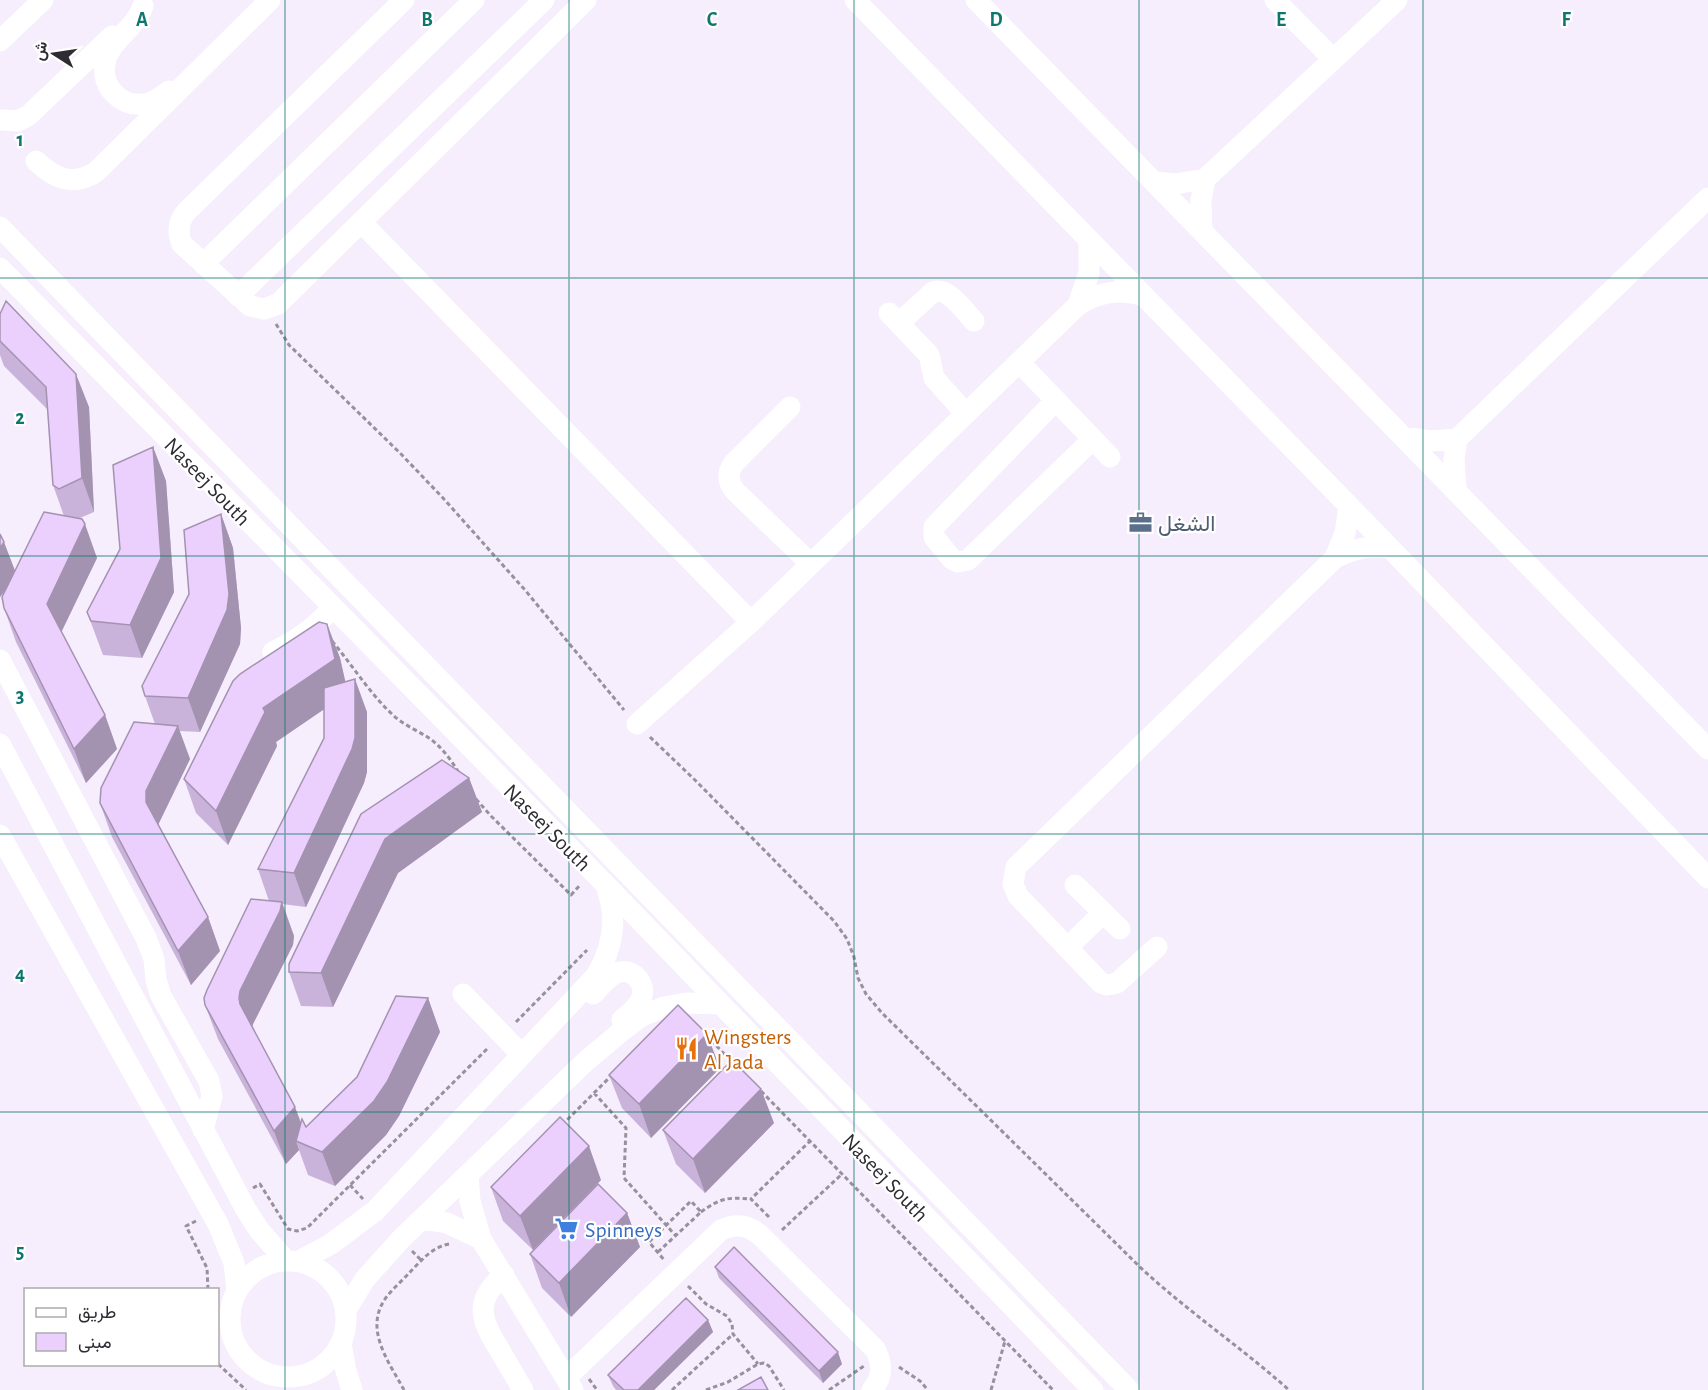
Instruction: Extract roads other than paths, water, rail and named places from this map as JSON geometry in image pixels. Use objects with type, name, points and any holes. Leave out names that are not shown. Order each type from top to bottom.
[{"type":"street","points":[[2,34],[43,0]]},
{"type":"street","points":[[36,161],[51,174],[63,180],[77,180],[90,176],[101,168],[270,0]]},
{"type":"street","points":[[404,0],[183,216],[179,227],[182,244],[250,306],[257,309],[278,304],[586,0]]},
{"type":"street","points":[[203,264],[474,0]]},
{"type":"street","points":[[237,296],[544,0]]},
{"type":"street","points":[[855,0],[1708,878]]},
{"type":"street","points":[[976,0],[1708,749]]},
{"type":"street","points":[[1275,0],[1333,59]]},
{"type":"street","points":[[1155,182],[1185,183],[1205,179],[1397,0]]},
{"type":"street","points":[[146,3],[134,24],[107,54],[104,70],[114,93],[127,102],[143,105],[152,103],[186,76],[198,71]]},
{"type":"street","points":[[0,120],[18,121],[29,115],[146,3]]},
{"type":"street","points":[[1202,231],[1201,200],[1205,179]]},
{"type":"street","points":[[1456,491],[1454,459],[1457,439],[1708,198]]},
{"type":"street","points":[[362,223],[751,622]]},
{"type":"street","points":[[0,227],[1129,1390]]},
{"type":"street","points":[[1078,305],[1089,273],[1089,240]]},
{"type":"street","name":"Naseej South","points":[[0,268],[606,885],[1093,1390]]},
{"type":"street","points":[[966,414],[934,378],[929,355],[894,318],[939,290],[945,292],[974,321]]},
{"type":"street","points":[[637,724],[751,622],[1078,305],[1109,292],[1120,291],[1142,295]]},
{"type":"street","points":[[1019,362],[1110,457]]},
{"type":"street","points":[[1056,400],[934,527],[934,537],[952,559],[958,562],[968,560],[1093,439]]},
{"type":"street","points":[[790,408],[734,463],[730,468],[729,480],[735,491],[811,564]]},
{"type":"street","points":[[1403,437],[1430,441],[1457,439]]},
{"type":"street","points":[[1335,558],[1345,533],[1349,506]]},
{"type":"street","points":[[1157,947],[1117,983],[1107,984],[1096,979],[1018,896],[1013,884],[1016,867],[1335,558],[1367,547],[1390,549]]},
{"type":"street","points":[[318,593],[304,619],[270,647],[300,638],[318,624],[332,608]]},
{"type":"street","points":[[0,660],[146,938],[154,959],[156,980],[161,996],[209,1081],[212,1096],[203,1130]]},
{"type":"street","points":[[0,744],[203,1130],[259,1230],[292,1261],[318,1268],[334,1282],[339,1290],[346,1310],[345,1333],[333,1356],[311,1373],[297,1377],[269,1375],[245,1359],[236,1347],[229,1318],[237,1290],[257,1269],[270,1263],[292,1261],[332,1244],[375,1211],[596,976],[607,956],[613,933],[613,909],[606,885]]},
{"type":"street","points":[[0,835],[211,1212],[230,1249],[237,1290]]},
{"type":"street","points":[[1075,885],[1120,929]]},
{"type":"street","points":[[1067,948],[1104,913]]},
{"type":"street","points":[[553,1022],[574,1011],[614,974],[631,973],[640,981],[642,998],[614,1029],[604,1046]]},
{"type":"street","points":[[142,1015],[156,980]]},
{"type":"street","points":[[460,997],[518,1059]]},
{"type":"street","points":[[346,1310],[376,1265],[604,1046],[633,1022],[664,1007],[686,1003],[720,1004]]},
{"type":"street","points":[[468,1175],[470,1201],[481,1239],[569,1384],[721,1230],[744,1226],[756,1231],[875,1349],[881,1363],[881,1370],[878,1383],[872,1390]]},
{"type":"street","points":[[422,1219],[447,1223],[481,1239]]},
{"type":"street","points":[[509,1284],[498,1306],[497,1317],[516,1351]]},
{"type":"street","points":[[509,1284],[492,1287],[483,1310],[483,1319],[523,1390]]},
{"type":"street","points":[[341,1344],[352,1390]]},
{"type":"street","points":[[283,1377],[305,1390]]},
{"type":"place","name":"الشغل","points":[[1140,523]]},
{"type":"place","name":"Wingsters Al Jada","points":[[686,1049]]},
{"type":"place","name":"Spinneys","points":[[567,1229]]}]
